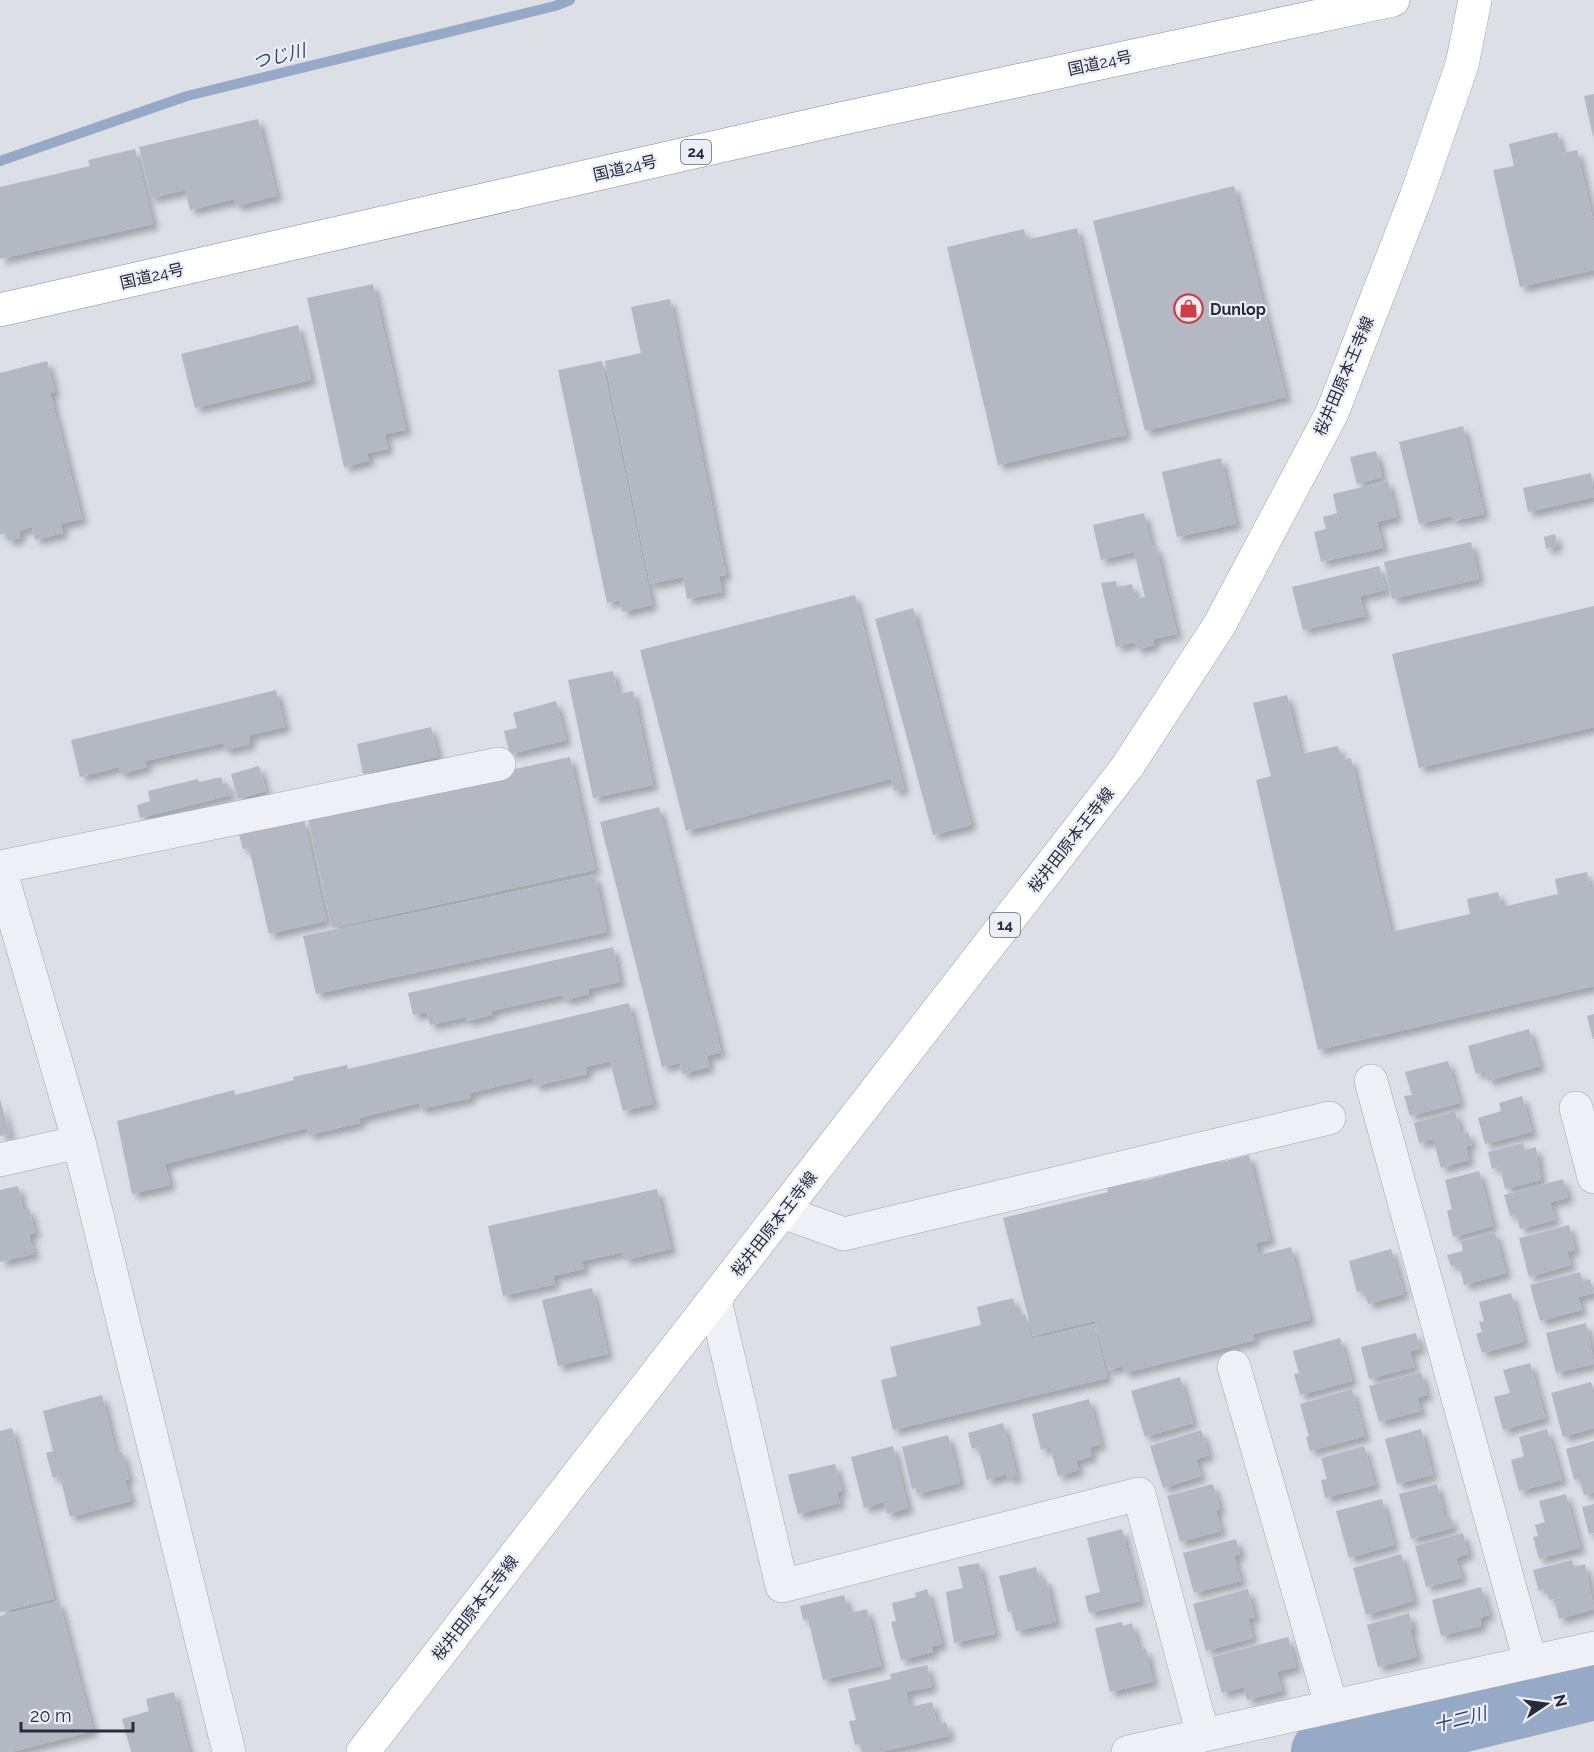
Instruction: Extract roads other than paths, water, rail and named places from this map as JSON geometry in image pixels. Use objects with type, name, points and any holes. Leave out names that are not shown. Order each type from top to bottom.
[{"type":"main road","name":"国道24号","points":[[0,310],[836,120],[1393,0]]},
{"type":"main road","name":"桜井田原本王寺線","points":[[363,1752],[1127,767],[1220,624],[1332,413],[1416,196],[1462,65],[1475,0]]},
{"type":"street","points":[[229,1752],[79,1142],[0,868],[499,764]]},
{"type":"street","points":[[1371,1081],[1530,1661]]},
{"type":"street","points":[[1576,1108],[1594,1177]]},
{"type":"street","points":[[783,1212],[844,1234],[1329,1118]]},
{"type":"street","points":[[0,1160],[79,1142]]},
{"type":"street","points":[[715,1300],[782,1586],[1139,1494],[1203,1734]]},
{"type":"street","points":[[1234,1367],[1331,1705]]},
{"type":"street","points":[[1128,1752],[1594,1647]]},
{"type":"waterway","name":"つじ川","points":[[0,161],[187,96],[555,6],[570,0]]},
{"type":"waterway","name":"十二川","points":[[1325,1752],[1594,1686]]},
{"type":"place","name":"Dunlop","points":[[1189,309]]}]
